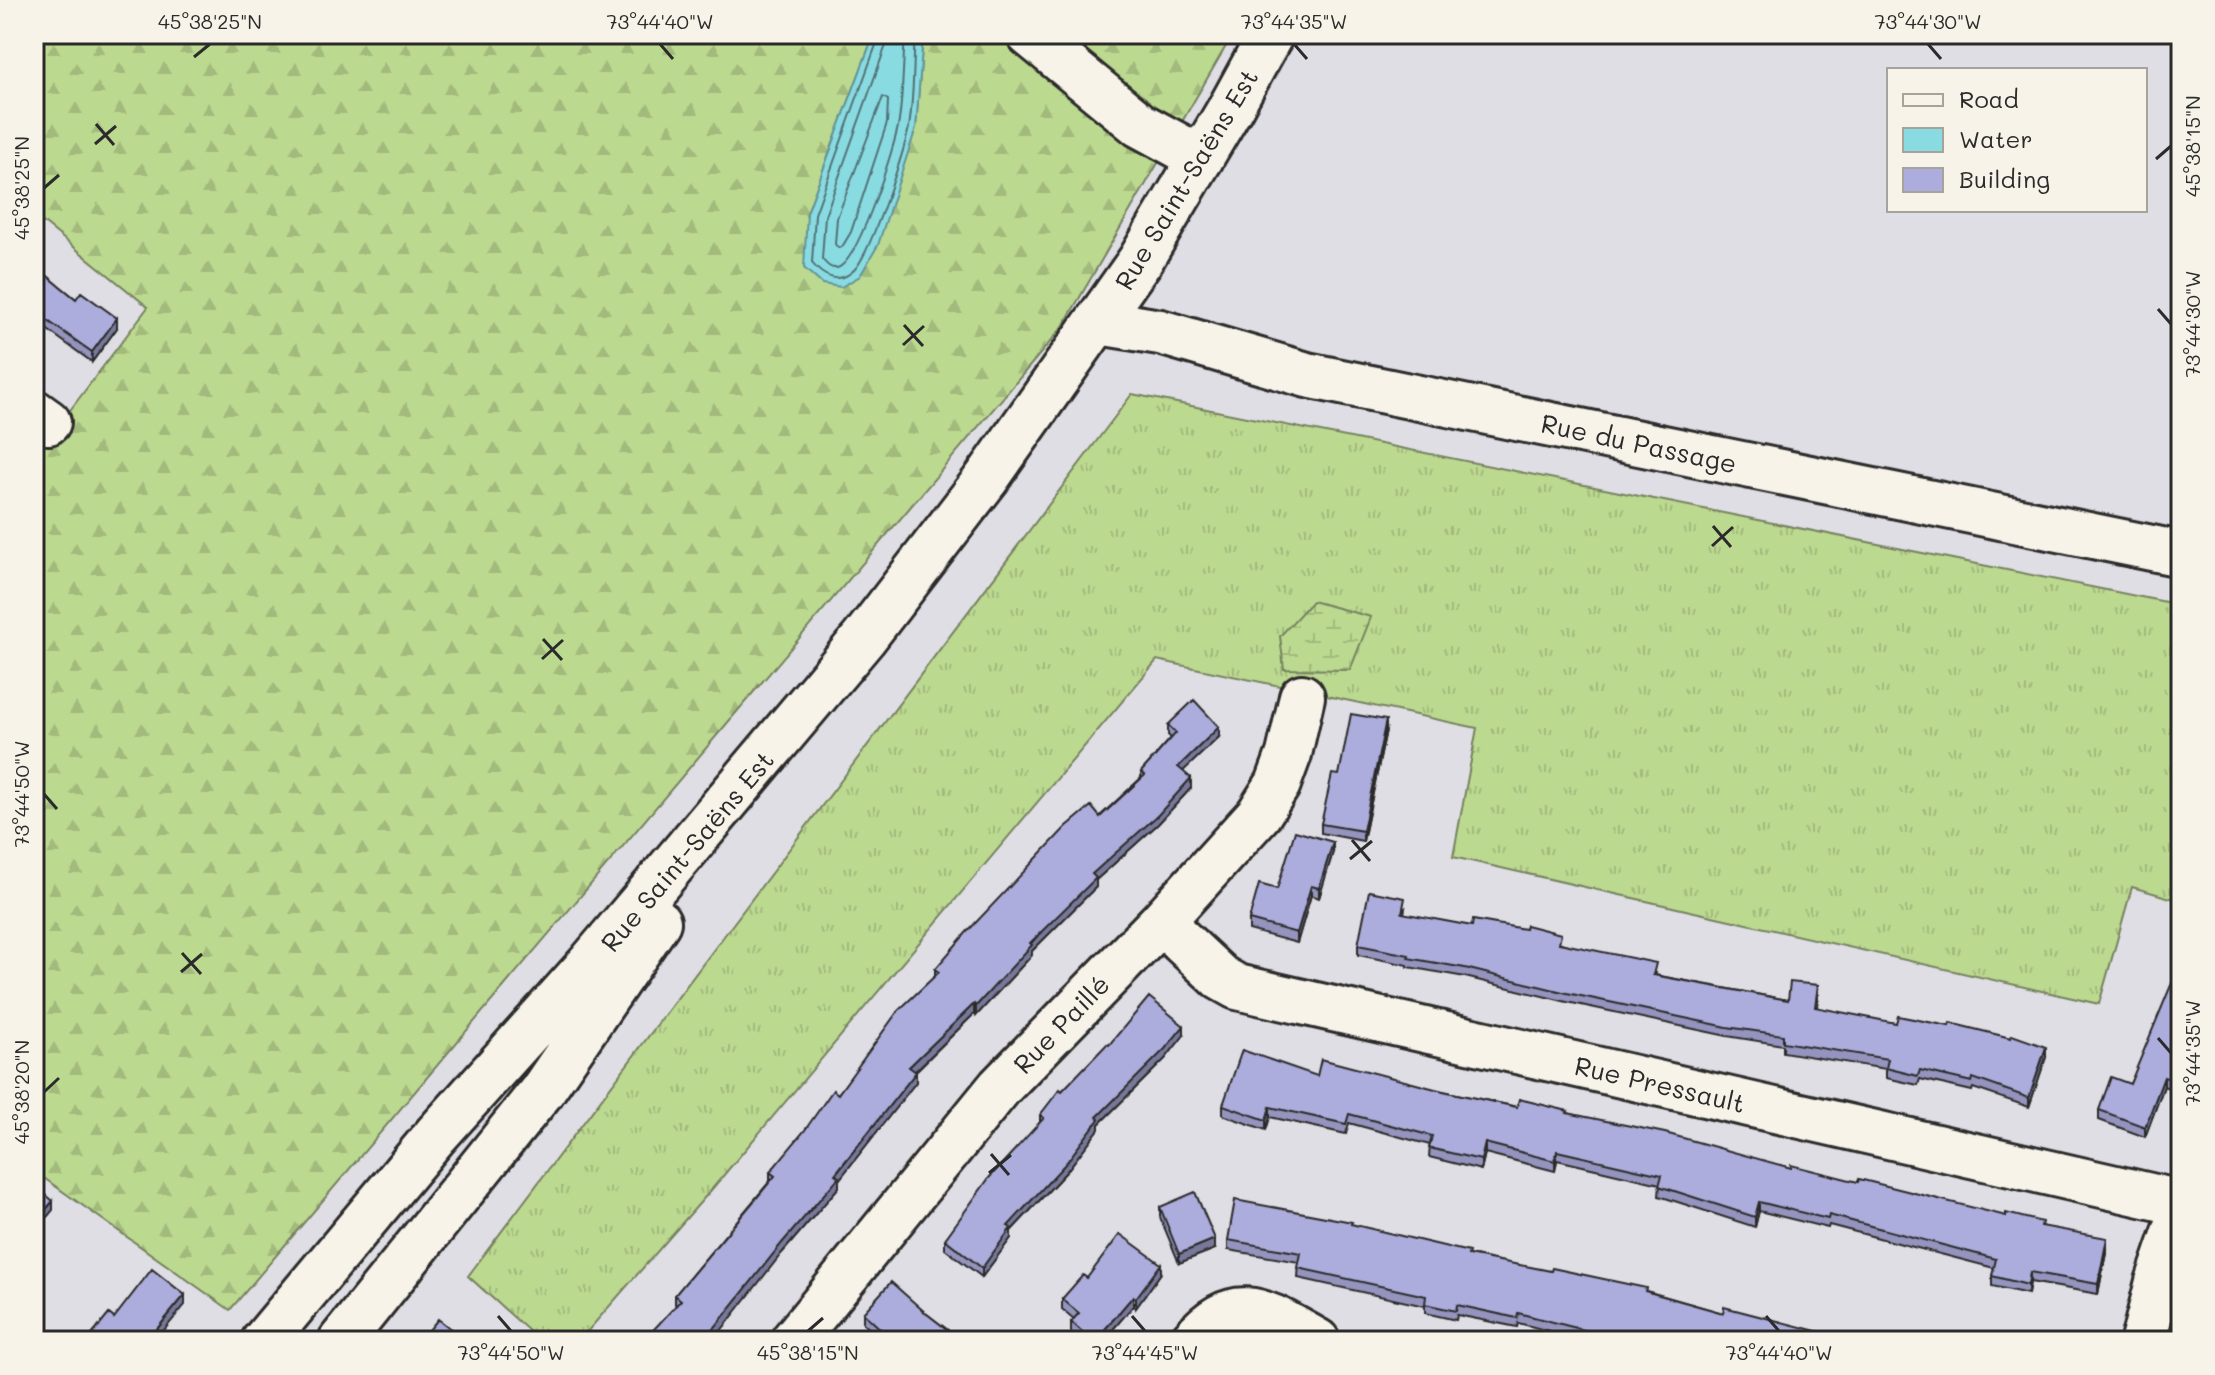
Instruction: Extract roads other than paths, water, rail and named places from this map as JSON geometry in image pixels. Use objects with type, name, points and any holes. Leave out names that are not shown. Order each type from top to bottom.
[{"type":"street","points":[[1029,34],[1140,125],[1201,158]]},
{"type":"street","name":"Rue Saint-Saëns Est","points":[[264,1341],[436,1135],[587,967],[780,741],[864,638],[978,490],[1099,322],[1140,261],[1271,34]]},
{"type":"street","name":"Rue du Passage","points":[[1099,322],[1160,332],[1307,375],[2181,554]]},
{"type":"street","name":"Rue Paillé","points":[[793,1341],[1000,1087],[1161,922],[1259,814],[1278,784],[1289,754],[1302,697]]},
{"type":"street","name":"Rue Saint-Saëns Est","points":[[341,1341],[542,1091],[780,741]]},
{"type":"street","name":"Rue Pressault","points":[[1161,922],[1221,978],[1237,987],[2181,1203]]},
{"type":"street","points":[[2143,1341],[2158,1282],[2181,1215]]},
{"type":"street","points":[[1192,1341],[1221,1314],[1247,1308],[1272,1315],[1317,1341]]},
{"type":"water","points":[[874,34],[923,34],[916,128],[878,245],[860,276],[841,287],[822,284],[804,268],[807,213]]}]
